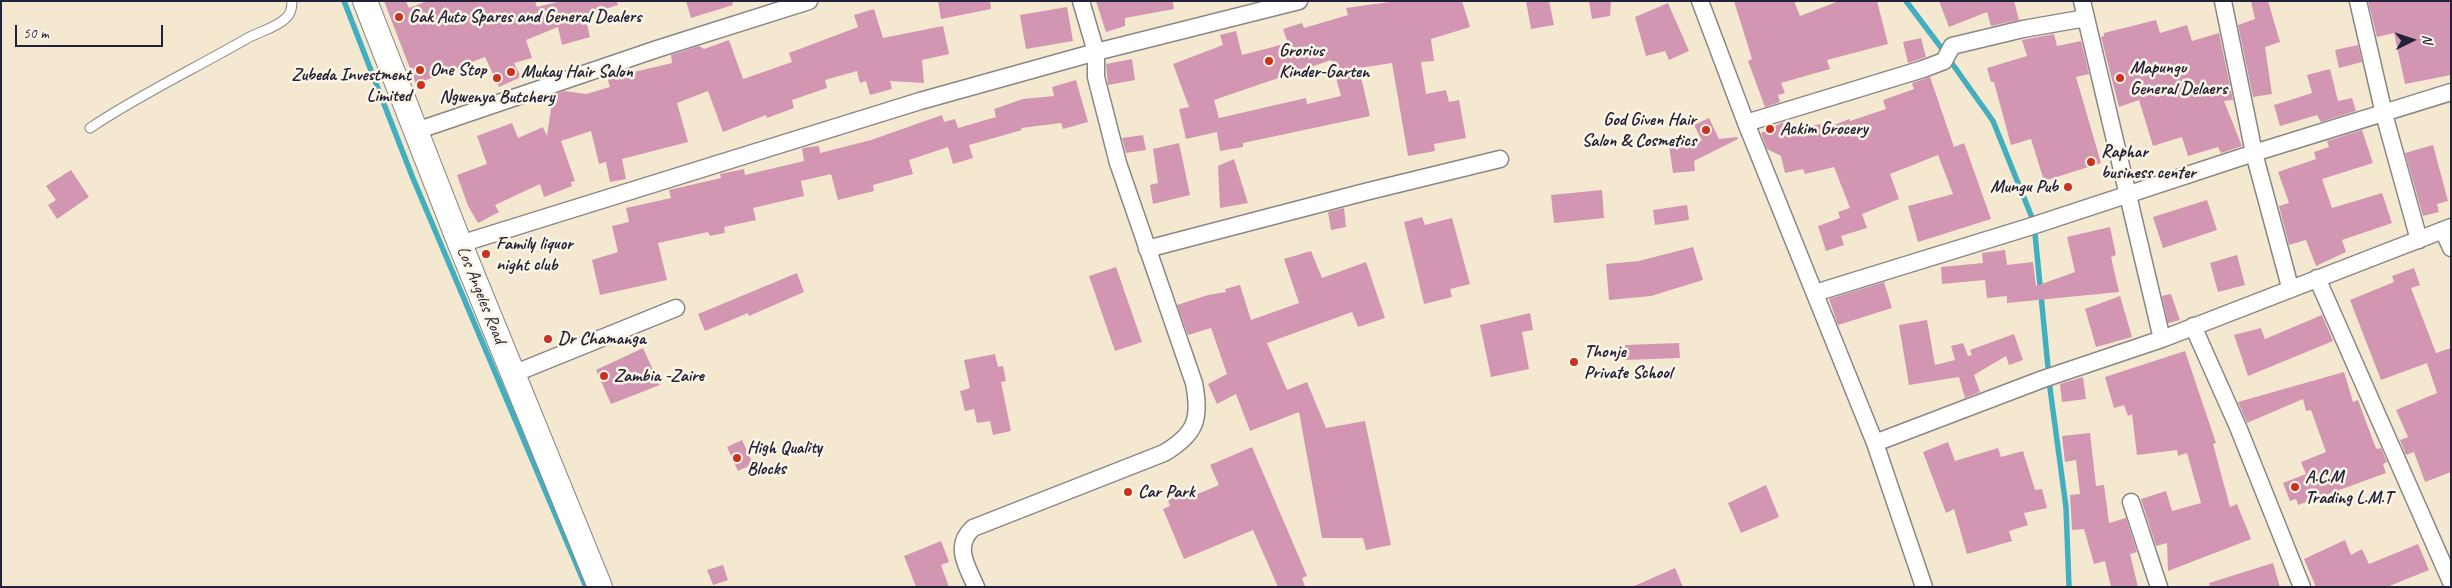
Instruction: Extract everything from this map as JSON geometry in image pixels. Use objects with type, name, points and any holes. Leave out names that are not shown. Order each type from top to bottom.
[{"type":"main road","name":"Los Angeles Road","points":[[369,2],[460,244],[600,587]]},
{"type":"street","points":[[416,131],[657,49],[809,1]]},
{"type":"street","points":[[976,587],[963,554],[962,544],[965,535],[973,528],[1164,453],[1180,443],[1191,432],[1198,404],[1194,383],[1118,163],[1096,77],[1096,52],[1081,1]]},
{"type":"street","points":[[460,244],[920,101],[1096,52],[1299,1]]},
{"type":"street","points":[[1700,1],[1746,123],[1875,443],[1924,587]]},
{"type":"street","points":[[2082,1],[2162,339]]},
{"type":"street","points":[[2223,1],[2254,153],[2290,287]]},
{"type":"street","points":[[2358,1],[2384,114],[2419,240]]},
{"type":"street","points":[[1746,123],[1944,61],[1952,46],[2023,29],[2086,18]]},
{"type":"street","points":[[1815,293],[2029,227],[2254,153],[2451,92]]},
{"type":"street","points":[[1148,249],[1500,159]]},
{"type":"street","points":[[1875,443],[2043,379],[2162,339],[2290,287],[2447,228],[2451,248]]},
{"type":"street","points":[[2317,278],[2451,582]]},
{"type":"street","points":[[513,374],[676,308]]},
{"type":"street","points":[[2193,326],[2238,427],[2302,587]]},
{"type":"street","points":[[2132,502],[2159,587]]},
{"type":"lane","points":[[90,128],[120,108],[186,74],[260,31],[284,20],[290,14],[292,1]]},
{"type":"building","points":[[384,1],[406,1],[409,8],[427,1],[535,1],[537,7],[561,1],[617,1],[618,5],[585,15],[590,37],[562,45],[558,27],[526,40],[532,58],[514,63],[521,77],[499,87],[485,57],[416,84]]},
{"type":"building","points":[[686,1],[732,1],[733,5],[691,18]]},
{"type":"building","points":[[938,1],[990,1],[991,9],[941,19]]},
{"type":"building","points":[[1096,1],[1173,1],[1174,9],[1125,18],[1125,26],[1106,32]]},
{"type":"building","points":[[1397,1],[1462,1],[1470,27],[1431,39],[1434,61],[1421,62],[1426,94],[1446,90],[1449,102],[1459,100],[1466,138],[1434,144],[1435,151],[1408,156],[1392,63],[1359,68],[1370,116],[1243,143],[1243,147],[1220,151],[1217,132],[1186,139],[1179,109],[1189,107],[1173,64],[1223,45],[1220,35],[1236,31],[1242,55],[1288,43],[1283,29],[1302,23],[1304,28],[1348,15],[1346,8]],"holes":[[[1331,60],[1341,96],[1307,104],[1306,98],[1219,118],[1214,100]]]},
{"type":"building","points":[[1526,1],[1549,1],[1554,25],[1531,29]]},
{"type":"building","points":[[1589,1],[1611,1],[1610,16],[1592,19]]},
{"type":"building","points":[[1734,1],[1794,1],[1800,16],[1839,1],[1877,1],[1888,44],[1827,60],[1830,69],[1781,83],[1785,93],[1778,95],[1780,102],[1765,107],[1748,61],[1752,59]]},
{"type":"building","points":[[1939,1],[2014,1],[2019,20],[1991,26],[1987,12],[1949,27]]},
{"type":"building","points":[[2251,1],[2268,1],[2280,42],[2265,47],[2272,94],[2253,97],[2238,25],[2255,19]]},
{"type":"building","points":[[2368,1],[2451,1],[2451,75],[2405,84],[2394,33],[2377,37]]},
{"type":"building","points":[[1668,3],[1689,51],[1669,60],[1665,51],[1646,56],[1635,17]]},
{"type":"building","points":[[1067,7],[1073,41],[1026,49],[1020,15]]},
{"type":"building","points":[[874,9],[883,38],[943,26],[949,54],[922,60],[924,83],[890,81],[892,89],[870,95],[866,81],[860,83],[857,71],[825,80],[827,88],[792,100],[794,108],[767,118],[766,115],[723,132],[708,91],[677,103],[688,142],[622,159],[626,179],[610,182],[606,162],[599,164],[591,131],[561,141],[575,181],[571,182],[572,186],[544,197],[540,184],[495,205],[499,212],[478,223],[468,206],[457,175],[487,164],[477,136],[512,123],[518,138],[543,127],[547,136],[553,95],[564,91],[586,94],[610,87],[607,77],[624,71],[625,74],[672,63],[671,55],[699,46],[704,49],[729,40],[743,79],[792,62],[789,53],[858,27],[854,15]]},
{"type":"building","points":[[2156,20],[2160,33],[2187,25],[2192,41],[2219,33],[2233,100],[2224,101],[2242,146],[2221,153],[2218,147],[2188,156],[2182,137],[2153,146],[2139,100],[2119,107],[2101,37],[2104,36],[2104,33]]},
{"type":"building","points":[[2054,34],[2057,46],[2081,41],[2089,74],[2076,77],[2101,163],[2044,181],[2031,139],[2011,145],[1994,82],[1991,82],[1987,68],[2027,56],[2022,40]]},
{"type":"building","points":[[1921,38],[1926,57],[1908,63],[1903,42]]},
{"type":"building","points":[[2358,45],[2362,62],[2339,68],[2335,50]]},
{"type":"building","points":[[1132,59],[1135,80],[1108,85],[1106,64]]},
{"type":"building","points":[[2330,69],[2338,101],[2352,98],[2356,111],[2321,122],[2317,115],[2280,126],[2274,105],[2312,93],[2307,75]]},
{"type":"building","points":[[1930,77],[1954,147],[1964,143],[1991,219],[1918,242],[1908,206],[1953,194],[1938,155],[1890,174],[1899,199],[1862,214],[1867,228],[1841,236],[1844,245],[1826,251],[1818,226],[1840,218],[1838,212],[1850,208],[1834,167],[1805,174],[1803,169],[1785,173],[1781,156],[1767,149],[1761,133],[1783,122],[1785,132],[1820,124],[1822,130],[1849,119],[1850,121],[1886,109],[1883,100],[1914,89],[1912,83]]},
{"type":"building","points":[[1076,80],[1088,122],[1063,129],[1061,123],[1021,128],[1022,130],[969,145],[973,158],[953,164],[948,147],[909,160],[913,174],[873,185],[874,191],[838,200],[831,174],[801,181],[804,196],[753,208],[756,220],[724,227],[725,233],[710,236],[708,232],[658,243],[667,280],[600,295],[592,260],[618,252],[612,226],[629,222],[626,208],[671,198],[669,190],[721,178],[720,174],[744,169],[745,175],[804,161],[802,148],[819,146],[820,153],[871,140],[942,115],[944,122],[955,119],[958,128],[996,117],[994,109],[1023,99],[1054,96],[1052,87]]},
{"type":"building","points":[[1709,118],[1719,139],[1737,137],[1738,139],[1694,161],[1695,171],[1673,173],[1669,145],[1702,141],[1694,125]]},
{"type":"building","points":[[2362,130],[2373,163],[2322,179],[2332,208],[2382,193],[2392,223],[2342,240],[2346,252],[2316,266],[2306,240],[2289,245],[2279,206],[2289,203],[2278,172],[2316,159],[2314,152],[2329,147],[2327,141]]},
{"type":"building","points":[[1143,135],[1146,150],[1126,153],[1122,138]]},
{"type":"building","points":[[1179,143],[1190,195],[1153,204],[1150,185],[1158,183],[1153,149]]},
{"type":"building","points":[[2433,145],[2448,201],[2437,204],[2439,212],[2423,216],[2405,153]]},
{"type":"building","points":[[1234,159],[1248,203],[1220,208],[1218,166]]},
{"type":"building","points":[[71,170],[89,197],[57,219],[48,205],[56,200],[46,186]]},
{"type":"building","points":[[1602,190],[1604,218],[1554,223],[1551,195]]},
{"type":"building","points":[[2207,200],[2217,230],[2163,248],[2153,217]]},
{"type":"building","points":[[1687,205],[1689,220],[1655,225],[1653,210]]},
{"type":"building","points":[[1344,208],[1346,227],[1331,230],[1328,212]]},
{"type":"building","points":[[1422,217],[1425,225],[1452,218],[1470,284],[1450,289],[1452,297],[1424,304],[1404,222]]},
{"type":"building","points":[[2110,227],[2116,255],[2111,257],[2119,292],[2007,303],[2007,296],[1987,298],[1985,280],[1942,284],[1941,267],[1983,263],[1982,253],[2005,250],[2007,265],[2033,262],[2036,286],[2075,272],[2067,237]]},
{"type":"building","points":[[1693,247],[1703,280],[1651,296],[1609,300],[1606,264],[1639,261]]},
{"type":"building","points":[[1311,251],[1322,278],[1366,262],[1385,318],[1358,327],[1352,312],[1267,343],[1287,390],[1307,382],[1326,428],[1365,421],[1391,545],[1366,550],[1363,538],[1322,538],[1299,412],[1250,431],[1236,394],[1217,404],[1208,384],[1227,374],[1211,328],[1188,335],[1177,305],[1208,295],[1226,292],[1225,289],[1240,285],[1251,320],[1299,303],[1284,259]]},
{"type":"building","points":[[2237,255],[2245,285],[2218,292],[2210,263]]},
{"type":"building","points":[[1116,267],[1142,342],[1115,351],[1089,276]]},
{"type":"building","points":[[2414,268],[2420,285],[2411,288],[2436,353],[2451,348],[2451,472],[2425,482],[2414,452],[2406,455],[2400,440],[2408,437],[2396,410],[2437,393],[2427,363],[2381,380],[2350,300],[2394,282],[2392,276]]},
{"type":"building","points":[[797,273],[804,292],[749,316],[748,313],[705,331],[698,314]]},
{"type":"building","points":[[1884,282],[1892,308],[1838,325],[1829,299]]},
{"type":"building","points":[[2171,294],[2180,320],[2168,323],[2162,296]]},
{"type":"building","points":[[2120,296],[2132,337],[2096,347],[2085,309]]},
{"type":"building","points":[[1530,313],[1533,330],[1522,332],[1529,369],[1491,377],[1480,325]]},
{"type":"building","points":[[2322,315],[2333,341],[2248,376],[2234,335],[2261,328],[2265,339]]},
{"type":"building","points":[[1927,320],[1935,365],[1955,360],[1951,346],[1963,343],[1968,356],[1972,355],[1970,350],[2014,334],[2023,360],[2009,365],[2006,356],[1974,375],[1980,392],[1965,398],[1959,377],[1909,385],[1899,325]]},
{"type":"building","points":[[1679,343],[1680,358],[1625,360],[1625,345]]},
{"type":"building","points":[[643,348],[660,385],[611,404],[596,370]]},
{"type":"building","points":[[2185,351],[2216,443],[2213,444],[2230,507],[2237,504],[2251,539],[2168,571],[2167,543],[2156,546],[2141,499],[2166,491],[2172,511],[2201,503],[2187,453],[2178,456],[2177,450],[2137,455],[2132,414],[2128,416],[2124,405],[2114,408],[2105,377]]},
{"type":"building","points":[[995,354],[998,367],[1003,366],[1006,381],[1001,382],[1011,431],[993,435],[990,421],[977,423],[974,409],[965,411],[960,391],[970,388],[964,360]]},
{"type":"building","points":[[2344,372],[2353,402],[2358,400],[2375,446],[2377,449],[2381,448],[2387,462],[2383,464],[2386,473],[2298,505],[2296,499],[2290,501],[2283,483],[2306,474],[2301,462],[2326,452],[2311,410],[2306,411],[2303,399],[2247,423],[2238,402]]},
{"type":"building","points":[[2083,377],[2086,399],[2062,402],[2060,384]]},
{"type":"building","points":[[2090,433],[2096,486],[2104,485],[2109,523],[2126,518],[2137,552],[2130,554],[2138,587],[2111,587],[2105,561],[2094,564],[2084,529],[2072,530],[2070,495],[2080,494],[2076,460],[2065,462],[2062,436]]},
{"type":"building","points":[[742,440],[753,464],[738,471],[727,447]]},
{"type":"building","points":[[1948,442],[1955,461],[1998,448],[2001,457],[2023,451],[2035,490],[2042,489],[2047,508],[2024,513],[2028,525],[2009,531],[2012,541],[1967,554],[1954,509],[1946,513],[1923,452]]},
{"type":"building","points":[[1252,447],[1307,576],[1302,578],[1305,587],[1278,587],[1253,530],[1184,559],[1163,509],[1170,506],[1168,500],[1186,493],[1188,498],[1219,485],[1210,465]]},
{"type":"building","points":[[1766,485],[1779,517],[1741,533],[1728,503]]},
{"type":"building","points":[[2345,540],[2351,555],[2362,549],[2369,564],[2418,544],[2429,570],[2387,587],[2316,587],[2304,559]]},
{"type":"building","points":[[941,541],[949,562],[941,565],[949,587],[916,587],[904,556]]},
{"type":"building","points":[[2273,563],[2280,587],[2210,587],[2209,583]]},
{"type":"building","points":[[723,565],[728,580],[713,585],[707,570]]},
{"type":"building","points":[[1675,568],[1683,587],[1632,587]]},
{"type":"waterway","points":[[344,1],[412,176],[586,587]]},
{"type":"waterway","points":[[1906,1],[1943,50]]},
{"type":"waterway","points":[[1951,62],[1993,121],[2033,220]]},
{"type":"waterway","points":[[2035,234],[2048,367]]},
{"type":"waterway","points":[[2049,381],[2066,507],[2069,587]]},
{"type":"place","name":"Gak Auto Spares and General Dealers","points":[[399,17]]},
{"type":"place","name":"Grorius Kinder-Garten","points":[[1269,61]]},
{"type":"place","name":"One Stop","points":[[420,70]]},
{"type":"place","name":"Mukay Hair Salon","points":[[511,72]]},
{"type":"place","name":"Ngwenya Butchery","points":[[497,78]]},
{"type":"place","name":"Mapungu General Delaers","points":[[2120,78]]},
{"type":"place","name":"Zubeda Investment Limited","points":[[421,85]]},
{"type":"place","name":"Ackim Grocery","points":[[1770,129]]},
{"type":"place","name":"God Given Hair Salon & Cosmetics","points":[[1706,130]]},
{"type":"place","name":"Raphar business center","points":[[2091,162]]},
{"type":"place","name":"Mungu Pub","points":[[2068,187]]},
{"type":"place","name":"Family liquor night club","points":[[486,254]]},
{"type":"place","name":"Dr Chamanga","points":[[548,339]]},
{"type":"place","name":"Thonje Private School","points":[[1574,362]]},
{"type":"place","name":"Zambia -Zaire","points":[[604,376]]},
{"type":"place","name":"High Quality Blocks","points":[[737,458]]},
{"type":"place","name":"A.C.M Trading L.M.T","points":[[2295,487]]},
{"type":"place","name":"Car Park","points":[[1128,492]]}]
